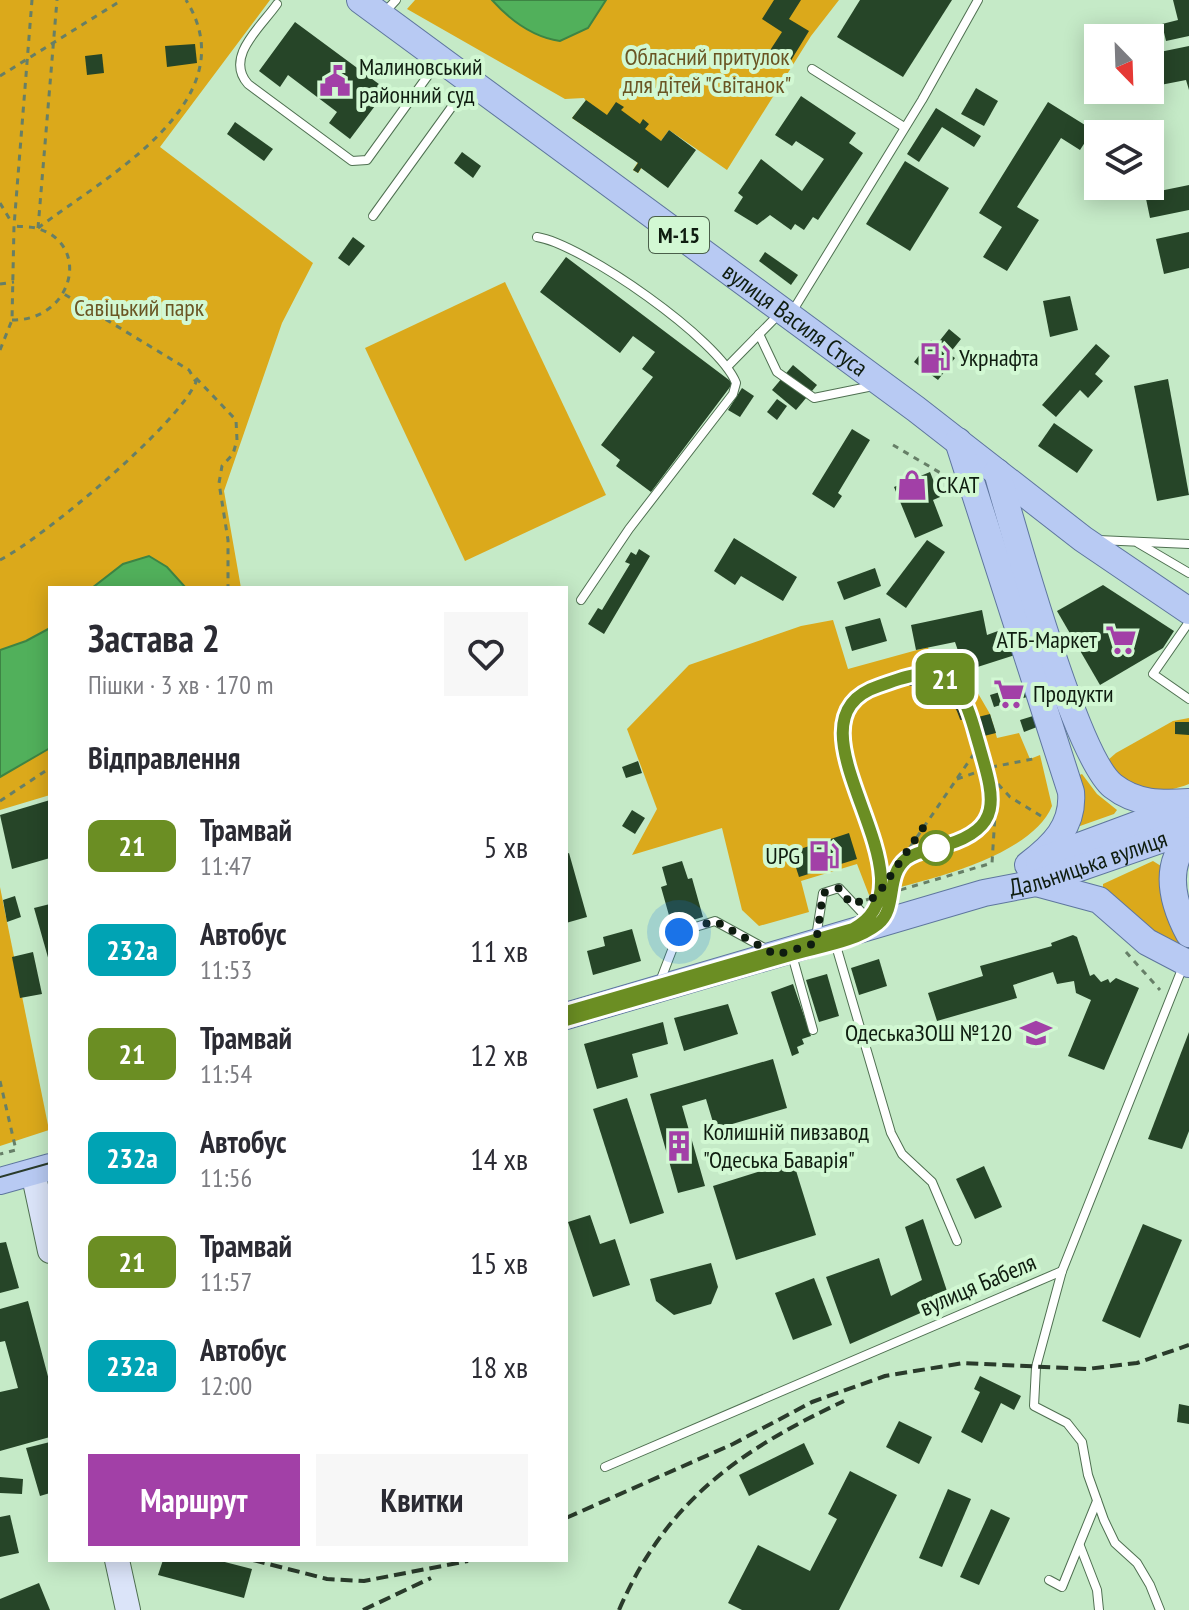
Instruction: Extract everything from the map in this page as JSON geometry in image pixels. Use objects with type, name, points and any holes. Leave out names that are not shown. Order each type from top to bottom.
[{"type":"main road","name":"вулиця Василя Стуса","points":[[360,0],[389,8],[440,59],[958,441],[1083,539],[1189,611]]},
{"type":"main road","points":[[958,441],[1071,792],[1068,823],[1032,874],[1099,900],[1147,942],[1186,964]]},
{"type":"main road","points":[[997,472],[1077,723],[1098,770],[1130,797],[1148,803],[1189,804]]},
{"type":"main road","name":"Дальницька вулиця","points":[[568,1015],[984,893],[1189,804]]},
{"type":"main road","name":"Дальницька вулиця","points":[[1032,874],[1189,830]]},
{"type":"main road","points":[[1189,838],[1179,849],[1172,872],[1175,899],[1189,934]]},
{"type":"main road","points":[[0,1181],[42,1169],[48,1230]]},
{"type":"main road","points":[[117,1562],[128,1610]]},
{"type":"lane","points":[[727,367],[759,334],[786,313],[904,127],[978,0]]},
{"type":"lane","points":[[277,4],[238,58],[238,71],[248,84],[352,161],[367,160],[440,59]]},
{"type":"lane","points":[[812,69],[904,127]]},
{"type":"lane","points":[[373,216],[470,81]]},
{"type":"lane","points":[[537,237],[558,240],[662,306],[727,367],[736,383],[733,394],[629,529],[581,600]]},
{"type":"lane","points":[[759,334],[777,372],[814,398],[881,384]]},
{"type":"lane","points":[[1083,539],[1189,544]]},
{"type":"lane","points":[[1137,543],[1189,573]]},
{"type":"lane","points":[[1189,622],[1153,674],[1189,699]]},
{"type":"lane","points":[[876,926],[851,904],[839,888],[823,893],[825,940],[891,1133],[902,1154],[932,1182],[957,1241]]},
{"type":"lane","points":[[657,990],[679,932],[715,921],[783,952],[813,1030]]},
{"type":"lane","name":"вулиця Бабеля","points":[[605,1467],[1062,1271],[1186,964]]},
{"type":"lane","points":[[1062,1271],[1036,1367],[1034,1406],[1074,1430],[1087,1457],[1097,1500],[1115,1543],[1137,1563],[1160,1610]]},
{"type":"lane","points":[[1049,1580],[1062,1587],[1097,1500]]},
{"type":"lane","points":[[1079,1545],[1097,1590],[1099,1610]]},
{"type":"path","points":[[0,350],[12,320],[14,226],[32,0]]},
{"type":"path","points":[[38,228],[57,0]]},
{"type":"path","points":[[0,76],[122,0]]},
{"type":"path","points":[[38,228],[163,132],[196,87],[202,66],[200,35],[186,0]]},
{"type":"path","points":[[0,203],[14,226]]},
{"type":"path","points":[[12,320],[43,316],[64,294],[69,279],[64,249],[54,236],[38,228],[14,226]]},
{"type":"path","points":[[0,284],[14,282]]},
{"type":"path","points":[[64,294],[189,370],[236,420],[237,440],[233,454],[222,466],[219,483],[228,540],[228,586]]},
{"type":"path","points":[[0,560],[28,546],[138,450],[188,395],[196,377]]},
{"type":"path","points":[[893,445],[948,478]]},
{"type":"path","points":[[851,904],[876,897],[992,863],[997,783],[983,740],[876,897]]},
{"type":"path","points":[[957,779],[992,767],[1037,758],[1045,751]]},
{"type":"path","points":[[0,801],[48,769]]},
{"type":"path","points":[[997,783],[1026,808],[1053,822]]},
{"type":"path","points":[[0,1081],[16,1150],[0,1154]]},
{"type":"green space","name":"Савіцький парк","points":[[0,0],[270,0],[160,147],[313,263],[282,323],[224,491],[241,586],[48,586],[48,796],[0,810]]},
{"type":"green space","name":"Обласний притулок для дітей \"Світанок\"","points":[[415,0],[839,0],[811,36],[727,170],[669,130],[638,173],[633,170],[638,162],[572,118],[586,101],[584,98],[565,99],[407,9]]},
{"type":"green space","points":[[505,282],[606,495],[465,561],[365,348]]},
{"type":"green space","points":[[833,620],[848,669],[928,647],[933,669],[953,676],[965,671],[990,714],[997,738],[1019,733],[1030,759],[1040,755],[1052,806],[1040,825],[1021,840],[998,854],[943,875],[869,895],[857,864],[801,881],[809,912],[759,926],[742,910],[722,828],[632,855],[657,809],[627,729],[689,665],[801,626]]},
{"type":"green space","points":[[1189,718],[1189,784],[1164,791],[1143,789],[1125,779],[1108,760],[1173,721]]},
{"type":"green space","points":[[1082,774],[1097,794],[1117,810],[1114,814],[1080,826],[1075,777]]},
{"type":"green space","points":[[1153,861],[1161,866],[1172,926],[1182,948],[1177,952],[1103,888],[1103,884]]},
{"type":"green space","points":[[0,887],[48,1130],[0,1146]]},
{"type":"shaded area","points":[[492,0],[606,0],[588,28],[560,41],[541,36],[523,26]]},
{"type":"shaded area","points":[[149,556],[167,567],[184,586],[95,586],[123,564]]},
{"type":"shaded area","points":[[48,629],[48,749],[0,777],[0,650]]},
{"type":"building","points":[[774,0],[801,0],[789,19],[809,31],[787,67],[767,55],[782,32],[762,19]]},
{"type":"building","points":[[860,0],[952,0],[903,77],[837,37]]},
{"type":"building","points":[[1173,0],[1189,0],[1189,36],[1166,41],[1162,24],[1178,20]]},
{"type":"building","name":"Малиновський районний суд","points":[[295,22],[387,90],[350,139],[329,123],[337,112],[288,75],[280,87],[259,71]]},
{"type":"building","points":[[195,44],[197,63],[167,67],[165,46]]},
{"type":"building","points":[[1189,46],[1189,90],[1186,80],[1164,84],[1164,51]]},
{"type":"building","points":[[102,54],[104,73],[87,75],[85,56]]},
{"type":"building","points":[[976,88],[998,101],[984,126],[961,114]]},
{"type":"building","points":[[801,96],[856,133],[849,143],[863,153],[818,220],[813,217],[804,230],[795,224],[791,230],[770,215],[757,225],[734,211],[743,197],[738,193],[761,159],[802,191],[824,159],[796,141],[792,146],[775,135]]},
{"type":"building","points":[[586,100],[607,115],[616,102],[624,107],[621,110],[640,124],[643,119],[649,124],[645,129],[661,141],[669,130],[696,150],[668,188],[641,168],[638,173],[633,170],[638,163],[572,118]]},
{"type":"building","points":[[1048,102],[1084,124],[1084,144],[1080,150],[1061,138],[1017,207],[1039,220],[1007,271],[983,257],[1002,227],[979,213]]},
{"type":"building","points":[[936,108],[981,136],[974,147],[942,127],[919,162],[907,154]]},
{"type":"building","points":[[235,122],[273,149],[264,161],[227,134]]},
{"type":"building","points":[[462,152],[481,166],[473,178],[454,163]]},
{"type":"building","points":[[905,161],[949,188],[910,251],[866,224]]},
{"type":"building","points":[[1189,185],[1189,210],[1150,218],[1146,200],[1164,200],[1164,190]]},
{"type":"building","points":[[1189,232],[1189,268],[1164,274],[1156,239]]},
{"type":"building","points":[[353,237],[365,246],[349,266],[338,258]]},
{"type":"building","points":[[765,252],[798,275],[791,285],[759,261]]},
{"type":"building","points":[[566,257],[733,383],[651,492],[616,466],[620,460],[601,445],[653,377],[642,369],[655,352],[633,336],[620,353],[540,292]]},
{"type":"building","points":[[1070,296],[1078,330],[1050,337],[1043,301]]},
{"type":"building","points":[[949,329],[961,339],[949,354],[955,358],[938,380],[914,362],[931,340],[937,344]]},
{"type":"building","points":[[1096,344],[1110,356],[1095,374],[1103,381],[1088,398],[1080,390],[1056,417],[1042,405]]},
{"type":"building","points":[[793,365],[817,385],[796,410],[772,390]]},
{"type":"building","points":[[1168,379],[1189,495],[1157,501],[1134,386]]},
{"type":"building","points":[[742,388],[754,396],[740,417],[728,410]]},
{"type":"building","points":[[777,399],[787,406],[777,420],[767,412]]},
{"type":"building","points":[[1054,423],[1093,450],[1077,473],[1038,446]]},
{"type":"building","points":[[852,429],[870,440],[838,493],[842,496],[834,508],[812,494]]},
{"type":"building","points":[[930,472],[940,497],[933,500],[943,526],[915,538],[894,487]]},
{"type":"building","points":[[734,538],[797,577],[783,601],[741,576],[735,585],[714,571]]},
{"type":"building","points":[[927,540],[945,552],[906,608],[886,594]]},
{"type":"building","points":[[639,549],[650,556],[604,634],[588,624],[598,608],[602,610],[630,564],[625,562],[631,552],[636,555]]},
{"type":"building","points":[[875,568],[881,586],[844,600],[837,582]]},
{"type":"building","name":"АТБ-Маркет","points":[[1103,585],[1174,631],[1163,648],[1100,685],[1057,611]]},
{"type":"building","points":[[982,610],[987,635],[1006,628],[1015,655],[965,671],[955,642],[916,650],[911,625]]},
{"type":"building","points":[[880,618],[887,641],[852,651],[845,627]]},
{"type":"building","points":[[1023,685],[1027,697],[994,707],[990,695]]},
{"type":"building","points":[[990,714],[996,733],[984,736],[978,717]]},
{"type":"building","points":[[1033,716],[1037,727],[1024,732],[1020,720]]},
{"type":"building","points":[[1175,722],[1189,722],[1189,735],[1175,734]]},
{"type":"building","points":[[638,761],[642,773],[626,778],[622,767]]},
{"type":"building","points":[[48,801],[48,859],[12,869],[0,815]]},
{"type":"building","points":[[632,810],[645,818],[635,834],[622,826]]},
{"type":"building","name":"UPG","points":[[849,833],[857,859],[799,877],[791,852]]},
{"type":"building","points":[[568,853],[587,917],[568,922]]},
{"type":"building","points":[[682,861],[688,879],[692,878],[703,917],[672,926],[661,887],[667,885],[662,867]]},
{"type":"building","points":[[15,896],[21,917],[7,922],[3,900]]},
{"type":"building","points":[[48,904],[48,957],[34,908]]},
{"type":"building","points":[[632,929],[641,961],[593,975],[587,951],[605,946],[603,937]]},
{"type":"building","points":[[1073,935],[1077,937],[1090,976],[1094,974],[1101,982],[1108,979],[1110,983],[1116,978],[1139,988],[1104,1070],[1068,1056],[1091,1000],[1076,993],[1074,981],[1057,984],[1053,972],[1013,985],[1017,998],[937,1021],[928,993],[983,976],[980,966],[1052,946],[1051,943]]},
{"type":"building","points":[[33,952],[42,994],[20,998],[12,957]]},
{"type":"building","points":[[879,959],[887,986],[859,995],[851,968]]},
{"type":"building","points":[[827,974],[839,1016],[819,1022],[806,980]]},
{"type":"building","points":[[793,984],[811,1036],[802,1039],[804,1044],[797,1047],[799,1053],[792,1056],[771,992]]},
{"type":"building","points":[[728,1004],[738,1034],[684,1051],[674,1018]]},
{"type":"building","points":[[663,1022],[668,1044],[632,1054],[638,1077],[597,1089],[584,1044]]},
{"type":"building","points":[[1189,1032],[1189,1131],[1182,1149],[1148,1139]]},
{"type":"building","points":[[773,1059],[787,1108],[715,1129],[706,1099],[682,1106],[705,1186],[678,1193],[650,1094]]},
{"type":"building","points":[[627,1098],[664,1213],[630,1224],[593,1109]]},
{"type":"building","points":[[793,1161],[816,1235],[736,1260],[713,1186]]},
{"type":"building","points":[[984,1166],[1002,1207],[975,1219],[956,1179]]},
{"type":"building","points":[[590,1215],[600,1244],[615,1239],[630,1285],[593,1297],[568,1222]]},
{"type":"building","points":[[923,1219],[950,1300],[850,1344],[826,1277],[879,1258],[891,1296],[922,1280],[905,1227]]},
{"type":"building","points":[[1143,1224],[1182,1240],[1140,1338],[1102,1321]]},
{"type":"building","points":[[6,1242],[19,1288],[0,1293],[0,1243]]},
{"type":"building","points":[[711,1263],[718,1287],[711,1304],[674,1315],[656,1301],[650,1279]]},
{"type":"building","points":[[814,1278],[832,1325],[793,1340],[775,1293]]},
{"type":"building","points":[[28,1301],[48,1376],[48,1438],[0,1451],[0,1392],[18,1388],[5,1341],[0,1342],[0,1309]]},
{"type":"building","points":[[980,1376],[1021,1396],[1014,1410],[1001,1403],[982,1443],[961,1432],[980,1392],[974,1389]]},
{"type":"building","points":[[1179,1404],[1189,1406],[1189,1424],[1177,1422]]},
{"type":"building","points":[[899,1421],[932,1437],[919,1464],[886,1447]]},
{"type":"building","points":[[48,1442],[48,1494],[40,1496],[26,1448]]},
{"type":"building","points":[[804,1443],[814,1464],[749,1496],[739,1475]]},
{"type":"building","points":[[850,1471],[897,1495],[839,1610],[742,1610],[728,1603],[758,1545],[810,1571],[837,1519],[828,1514]]},
{"type":"building","points":[[0,1477],[23,1479],[22,1494],[0,1493]]},
{"type":"building","points":[[948,1489],[971,1499],[942,1567],[919,1558]]},
{"type":"building","points":[[991,1509],[1010,1518],[979,1585],[960,1577]]},
{"type":"building","points":[[10,1515],[19,1553],[0,1557],[0,1517]]},
{"type":"building","points":[[162,1562],[225,1562],[252,1569],[244,1598],[158,1575]]},
{"type":"building","points":[[39,1583],[50,1610],[0,1610],[0,1599]]},
{"type":"tram line","points":[[568,1011],[853,929],[876,906],[881,876],[848,766],[843,732],[851,705],[879,686],[914,675],[939,676],[957,689],[968,710],[988,779],[991,794],[986,819],[965,838],[906,859],[896,874],[888,909],[878,924],[846,940],[568,1019]]},
{"type":"tram line","name":"21","points":[[568,1011],[853,929],[868,919],[881,895],[882,875],[844,744],[842,724],[845,715],[861,693],[915,675],[934,675],[958,689],[966,703],[988,779],[992,796],[989,815],[979,831],[966,839],[913,855],[903,862],[894,878],[887,911],[876,926],[835,942],[568,1019]]},
{"type":"tram line","points":[[910,685],[928,687],[942,693],[954,703],[961,719]]},
{"type":"tram line","points":[[0,1177],[48,1164]]},
{"type":"railway","points":[[568,1517],[733,1444],[812,1402],[885,1376],[963,1363],[1087,1369],[1137,1363],[1189,1345]]},
{"type":"railway","points":[[619,1610],[659,1538],[710,1483],[772,1439],[844,1401]]},
{"type":"railway","points":[[261,1562],[327,1579],[364,1581],[463,1562]]},
{"type":"railway","points":[[363,1610],[431,1578]]},
{"type":"place","name":"Малиновський районний суд","points":[[335,81]]},
{"type":"place","name":"Укрнафта","points":[[935,358]]},
{"type":"place","name":"СКАТ","points":[[912,485]]},
{"type":"place","name":"АТБ-Маркет","points":[[1121,640]]},
{"type":"place","name":"Продукти","points":[[1009,694]]},
{"type":"place","name":"UPG","points":[[824,856]]},
{"type":"place","name":"ОдеськаЗОШ №120","points":[[1036,1033]]},
{"type":"place","name":"Колишній пивзавод \"Одеська Баварія\"","points":[[679,1146]]},
{"type":"route","points":[[679,932],[715,921],[776,955],[816,943],[823,893],[839,888],[851,904],[876,897],[923,828],[936,848]]}]
